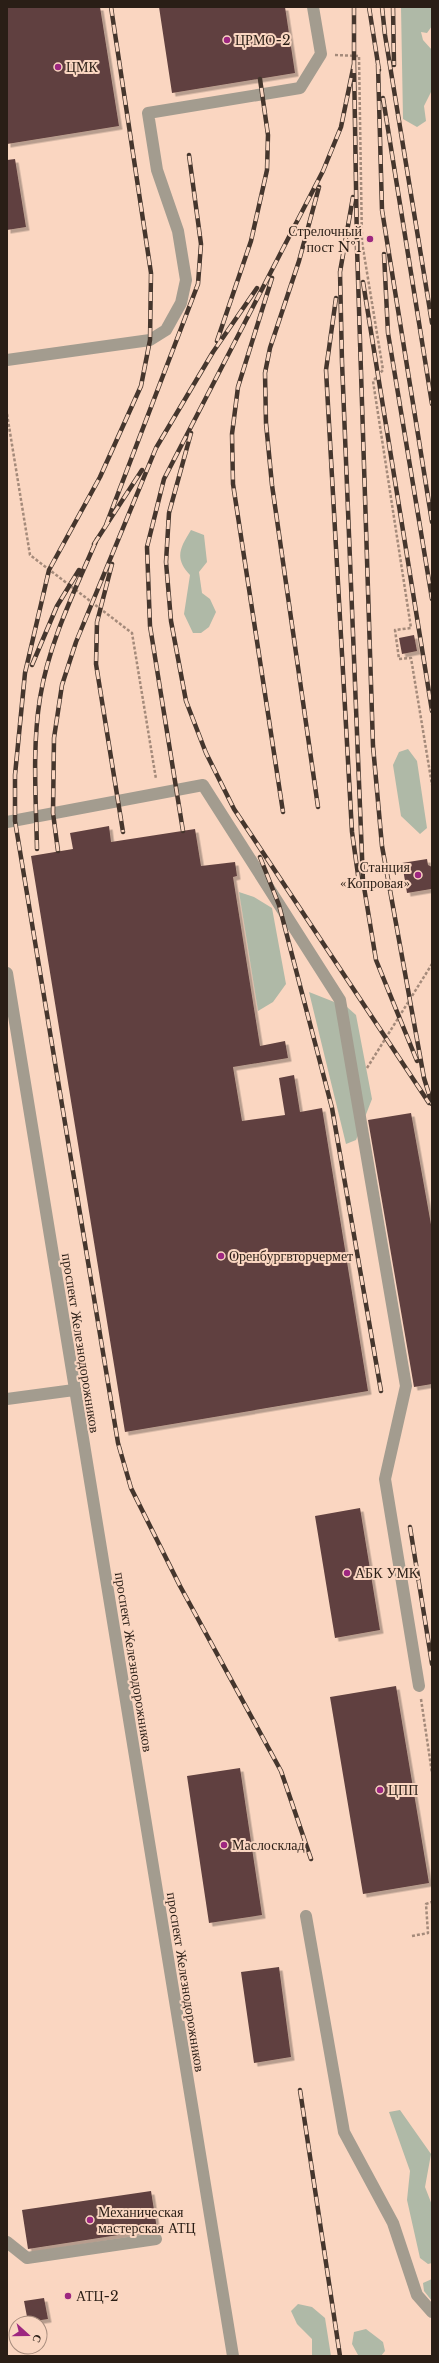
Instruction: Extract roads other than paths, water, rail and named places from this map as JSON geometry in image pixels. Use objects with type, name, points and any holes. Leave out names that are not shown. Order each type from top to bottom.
[{"type":"street","points":[[7,360],[150,340],[166,330],[180,303],[186,280],[178,231],[157,170],[148,113],[300,88],[321,54],[313,7]]},
{"type":"street","points":[[7,822],[202,785],[340,1000],[406,1386],[385,1479],[419,1686]]},
{"type":"street","name":"проспект Железнодорожников","points":[[7,973],[233,2356]]},
{"type":"street","points":[[7,1399],[74,1390]]},
{"type":"street","points":[[306,1916],[344,2132],[393,2223],[417,2295],[432,2312]]},
{"type":"street","points":[[7,2242],[27,2258],[156,2240]]},
{"type":"railway","points":[[111,7],[151,273],[150,340],[141,386],[100,477],[49,570],[25,673],[15,775],[15,821],[118,1443],[131,1488],[180,1586],[281,1771],[311,1859]]},
{"type":"railway","points":[[183,831],[150,626],[147,547],[164,479],[323,171],[341,127],[354,64],[354,7]]},
{"type":"railway","points":[[369,7],[379,70]]},
{"type":"railway","points":[[382,7],[385,35],[432,323]]},
{"type":"railway","points":[[393,7],[394,65]]},
{"type":"railway","points":[[354,64],[357,247],[373,746],[382,846],[424,1078],[432,1104]]},
{"type":"railway","points":[[378,65],[382,210],[432,522]]},
{"type":"railway","points":[[217,341],[251,241],[267,170],[268,135],[260,79]]},
{"type":"railway","points":[[383,98],[432,404]]},
{"type":"railway","points":[[106,525],[198,284],[201,244],[189,155]]},
{"type":"railway","points":[[318,807],[272,485],[266,423],[265,373],[270,348],[299,261],[319,187]]},
{"type":"railway","points":[[353,197],[340,272],[342,362],[363,881],[376,960],[417,1061]]},
{"type":"railway","points":[[384,254],[388,333],[432,599]]},
{"type":"railway","points":[[272,278],[238,387],[232,434],[233,484],[283,812]]},
{"type":"railway","points":[[363,282],[432,711]]},
{"type":"railway","points":[[58,851],[53,813],[54,738],[62,685],[76,642],[156,448],[213,352],[257,288]]},
{"type":"railway","points":[[336,298],[326,370],[352,832],[359,882]]},
{"type":"railway","points":[[191,433],[169,513],[166,562],[171,621],[186,701],[206,753],[234,809],[429,1103]]},
{"type":"railway","points":[[94,544],[142,470]]},
{"type":"railway","points":[[37,849],[35,755],[40,698],[44,677],[56,637],[97,539]]},
{"type":"railway","points":[[112,564],[97,622],[96,664],[123,832]]},
{"type":"railway","points":[[32,665],[57,606],[79,570]]},
{"type":"railway","points":[[260,857],[279,905],[332,1108],[381,1391]]},
{"type":"railway","points":[[410,1527],[432,1664]]},
{"type":"railway","points":[[300,2090],[340,2356]]},
{"type":"place","name":"ЦРМО-2","points":[[227,40]]},
{"type":"place","name":"ЦМК","points":[[58,67]]},
{"type":"place","name":"Стрелочный пост №1","points":[[370,239]]},
{"type":"place","name":"Станция «Копровая»","points":[[418,875]]},
{"type":"place","name":"Оренбургвторчермет","points":[[221,1256]]},
{"type":"place","name":"АБК УМК","points":[[347,1573]]},
{"type":"place","name":"ЦПП","points":[[380,1790]]},
{"type":"place","name":"Маслосклад","points":[[224,1845]]},
{"type":"place","name":"Механическая мастерская АТЦ","points":[[90,2220]]},
{"type":"place","name":"АТЦ-2","points":[[68,2296]]}]
